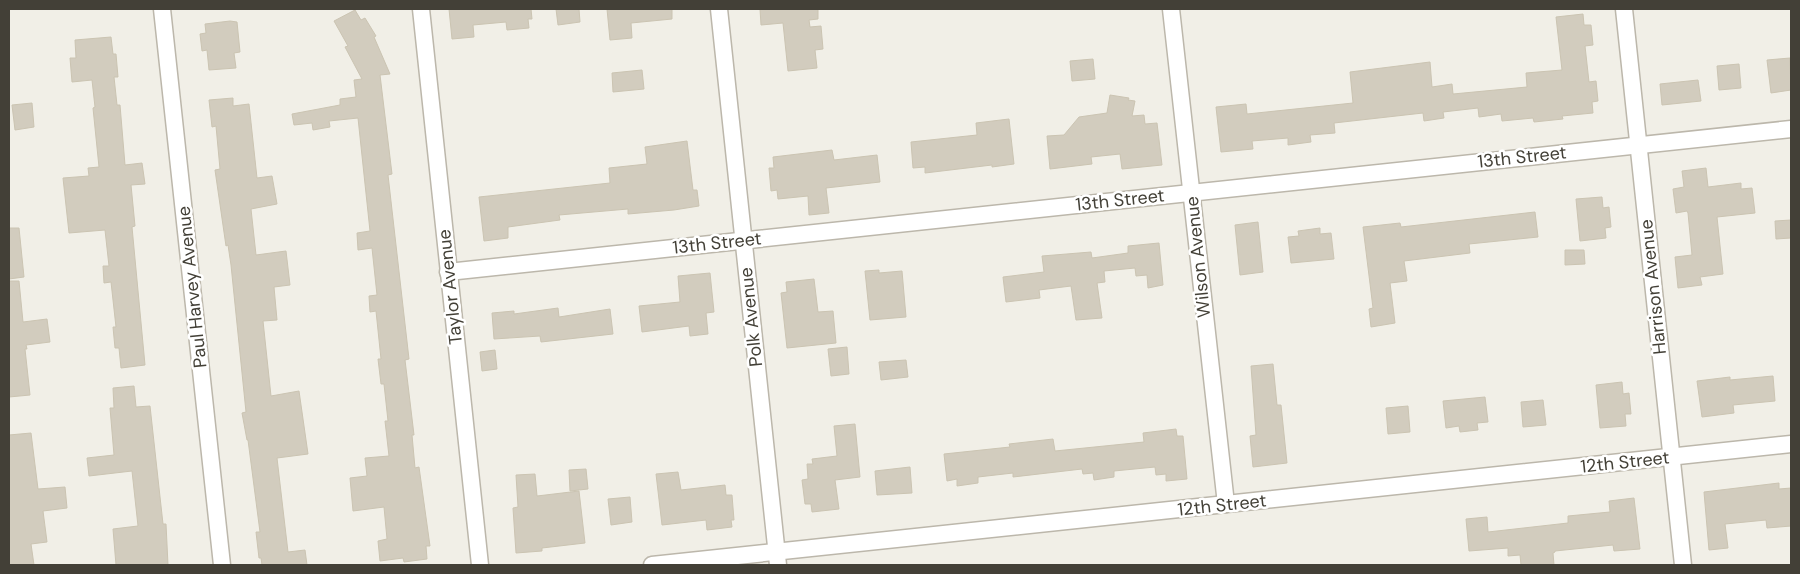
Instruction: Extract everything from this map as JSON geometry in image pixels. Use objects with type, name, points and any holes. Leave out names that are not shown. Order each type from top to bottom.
[{"type":"street","name":"Paul Harvey Avenue","points":[[162,9],[222,565]]},
{"type":"street","name":"Taylor Avenue","points":[[421,9],[480,565]]},
{"type":"street","name":"Polk Avenue","points":[[719,9],[777,559]]},
{"type":"street","name":"Wilson Avenue","points":[[1171,9],[1226,504]]},
{"type":"street","name":"Harrison Avenue","points":[[1624,9],[1683,565]]},
{"type":"street","name":"13th Street","points":[[448,272],[1791,129]]},
{"type":"street","name":"12th Street","points":[[652,565],[777,559],[1226,504],[1791,444]]},
{"type":"building","points":[[449,9],[531,9],[532,19],[528,19],[529,28],[507,30],[506,22],[473,25],[474,37],[452,39]]},
{"type":"building","points":[[556,9],[579,9],[580,22],[558,25]]},
{"type":"building","points":[[607,9],[672,9],[672,19],[631,23],[632,38],[610,40]]},
{"type":"building","points":[[760,9],[818,9],[818,19],[809,20],[810,27],[821,26],[823,49],[815,50],[817,68],[788,71],[783,23],[761,25]]},
{"type":"building","points":[[355,10],[361,20],[365,18],[376,36],[374,37],[390,74],[380,75],[392,174],[388,175],[409,359],[405,360],[414,435],[412,435],[415,468],[419,467],[430,546],[426,546],[427,559],[404,562],[403,558],[380,561],[378,541],[387,539],[384,507],[353,511],[350,478],[367,476],[365,458],[389,456],[385,421],[388,421],[384,384],[381,384],[378,359],[381,359],[376,311],[370,312],[369,296],[377,295],[372,248],[358,250],[357,233],[370,231],[358,118],[329,121],[330,127],[313,130],[312,123],[294,125],[292,114],[340,105],[340,99],[356,97],[354,80],[362,79],[345,47],[348,46],[334,21]]},
{"type":"building","points":[[1583,14],[1584,25],[1591,25],[1593,45],[1585,46],[1589,82],[1596,81],[1598,101],[1592,102],[1593,113],[1562,116],[1563,119],[1534,122],[1533,118],[1502,121],[1501,114],[1479,117],[1478,108],[1443,112],[1444,118],[1424,121],[1423,113],[1334,123],[1335,133],[1310,135],[1311,142],[1288,145],[1288,138],[1252,141],[1253,149],[1221,152],[1216,107],[1246,104],[1247,114],[1353,103],[1350,72],[1430,62],[1432,87],[1452,84],[1453,94],[1527,87],[1526,73],[1562,70],[1556,17]]},
{"type":"building","points":[[237,22],[240,52],[234,53],[236,68],[209,70],[207,50],[202,51],[200,34],[206,33],[205,24]]},
{"type":"building","points":[[111,37],[113,54],[116,54],[118,77],[114,77],[117,105],[120,105],[125,165],[142,163],[145,184],[131,185],[135,226],[132,227],[145,365],[121,368],[119,348],[115,348],[113,327],[116,327],[111,282],[104,283],[103,266],[109,266],[105,230],[69,233],[63,178],[89,176],[88,168],[99,167],[92,80],[72,82],[70,58],[76,58],[75,40]]},
{"type":"building","points":[[1790,58],[1791,90],[1771,93],[1767,60]]},
{"type":"building","points":[[1093,59],[1095,79],[1072,81],[1070,61]]},
{"type":"building","points":[[1739,64],[1741,88],[1719,90],[1717,66]]},
{"type":"building","points":[[642,70],[644,89],[613,92],[612,73]]},
{"type":"building","points":[[1698,80],[1701,101],[1662,105],[1660,84]]},
{"type":"building","points":[[1110,95],[1129,98],[1128,100],[1135,101],[1132,116],[1144,115],[1145,124],[1157,123],[1162,165],[1122,169],[1120,154],[1091,157],[1092,164],[1050,169],[1047,136],[1064,135],[1079,117],[1107,113]]},
{"type":"building","points":[[233,98],[233,106],[249,104],[257,178],[272,176],[277,204],[251,209],[256,255],[286,251],[290,285],[274,287],[277,320],[263,321],[271,396],[299,391],[308,454],[277,458],[288,552],[305,550],[307,565],[262,565],[261,558],[259,558],[256,532],[260,532],[248,440],[242,413],[246,412],[231,265],[228,245],[226,246],[215,170],[220,169],[216,126],[212,127],[209,100]]},
{"type":"building","points":[[32,103],[34,127],[15,130],[12,105]]},
{"type":"building","points":[[1009,119],[1014,164],[925,173],[925,167],[913,168],[911,142],[977,135],[976,123]]},
{"type":"building","points":[[687,141],[693,190],[697,190],[699,206],[628,214],[628,209],[559,215],[560,220],[508,227],[508,238],[484,241],[479,197],[610,183],[609,168],[647,164],[645,147]]},
{"type":"building","points":[[832,150],[834,160],[877,155],[880,182],[826,188],[829,213],[809,215],[808,196],[778,199],[777,190],[771,191],[769,168],[774,168],[773,157]]},
{"type":"building","points":[[1706,168],[1708,187],[1741,183],[1741,189],[1752,188],[1755,213],[1717,217],[1723,274],[1700,277],[1702,285],[1678,288],[1675,257],[1692,255],[1688,213],[1687,211],[1676,213],[1673,189],[1684,187],[1682,171]]},
{"type":"building","points":[[1602,197],[1603,208],[1609,207],[1611,227],[1605,228],[1606,238],[1580,241],[1576,199]]},
{"type":"building","points":[[1535,212],[1538,237],[1469,244],[1470,253],[1404,261],[1407,281],[1390,283],[1395,323],[1371,327],[1369,309],[1373,308],[1363,227],[1400,223],[1401,227]]},
{"type":"building","points":[[1791,220],[1791,238],[1776,239],[1775,221]]},
{"type":"building","points":[[1258,222],[1263,272],[1240,275],[1235,225]]},
{"type":"building","points":[[9,228],[19,228],[24,277],[9,279]]},
{"type":"building","points":[[1320,228],[1320,234],[1331,233],[1334,259],[1291,263],[1288,237],[1299,236],[1298,231]]},
{"type":"building","points":[[1159,243],[1163,285],[1148,288],[1147,275],[1136,276],[1135,268],[1104,271],[1105,282],[1097,283],[1102,318],[1076,320],[1071,286],[1039,290],[1040,298],[1006,302],[1003,277],[1044,272],[1042,256],[1091,252],[1092,258],[1128,253],[1128,246]]},
{"type":"building","points":[[1565,250],[1584,250],[1585,264],[1565,265]]},
{"type":"building","points":[[879,270],[879,273],[902,271],[906,317],[870,320],[865,271]]},
{"type":"building","points":[[710,273],[714,312],[706,313],[708,334],[690,336],[689,326],[642,332],[639,306],[680,302],[678,276]]},
{"type":"building","points":[[814,279],[818,312],[833,311],[836,343],[787,348],[781,293],[787,292],[786,282]]},
{"type":"building","points":[[9,281],[19,281],[23,322],[47,319],[50,342],[26,345],[30,395],[9,397]]},
{"type":"building","points":[[558,308],[559,317],[610,309],[613,334],[541,342],[540,336],[494,339],[492,313],[514,311],[514,314]]},
{"type":"building","points":[[847,347],[849,374],[831,376],[828,349]]},
{"type":"building","points":[[495,350],[497,369],[482,371],[480,352]]},
{"type":"building","points":[[906,360],[908,377],[881,380],[879,362]]},
{"type":"building","points":[[1273,364],[1277,405],[1281,405],[1287,463],[1253,467],[1250,436],[1256,435],[1251,366]]},
{"type":"building","points":[[1773,376],[1775,401],[1733,405],[1734,413],[1702,417],[1697,381],[1730,377],[1730,380]]},
{"type":"building","points":[[1622,382],[1623,394],[1629,393],[1631,414],[1625,414],[1626,426],[1600,428],[1596,385]]},
{"type":"building","points":[[134,386],[136,407],[150,406],[163,524],[166,524],[168,565],[116,565],[113,529],[138,526],[132,471],[89,476],[87,458],[114,455],[110,408],[114,408],[113,388]]},
{"type":"building","points":[[1485,397],[1488,422],[1477,423],[1478,430],[1460,432],[1459,426],[1446,428],[1443,401]]},
{"type":"building","points":[[1543,400],[1546,425],[1523,427],[1521,402]]},
{"type":"building","points":[[1408,406],[1410,432],[1388,434],[1386,408]]},
{"type":"building","points":[[855,424],[860,477],[835,480],[839,509],[812,512],[811,504],[805,504],[802,480],[808,479],[807,464],[813,464],[812,459],[837,456],[834,426]]},
{"type":"building","points":[[1176,429],[1177,436],[1183,436],[1187,479],[1166,481],[1166,474],[1156,475],[1155,467],[1114,471],[1114,477],[1094,480],[1093,473],[1083,474],[1082,469],[1013,477],[1013,473],[978,477],[978,483],[957,486],[957,479],[947,481],[944,454],[1010,447],[1009,444],[1053,439],[1055,451],[1144,442],[1143,433]]},
{"type":"building","points":[[31,433],[38,489],[65,487],[67,508],[43,511],[47,542],[31,544],[34,565],[9,565],[9,435]]},
{"type":"building","points":[[910,467],[912,493],[877,495],[875,471]]},
{"type":"building","points":[[586,469],[588,489],[570,491],[569,470]]},
{"type":"building","points":[[678,472],[681,490],[725,485],[726,495],[732,495],[734,520],[731,520],[732,527],[707,530],[706,520],[662,525],[656,474]]},
{"type":"building","points":[[535,474],[537,496],[579,491],[585,543],[542,548],[542,551],[516,553],[513,508],[518,507],[516,475]]},
{"type":"building","points":[[1779,483],[1779,489],[1791,488],[1791,526],[1767,528],[1766,520],[1725,524],[1728,548],[1709,550],[1704,492]]},
{"type":"building","points":[[630,497],[632,522],[611,525],[608,499]]},
{"type":"building","points":[[1634,498],[1640,549],[1614,551],[1613,545],[1555,551],[1553,553],[1554,565],[1521,565],[1520,555],[1508,556],[1508,548],[1469,551],[1466,519],[1487,517],[1488,532],[1568,523],[1568,516],[1610,512],[1609,501]]}]
